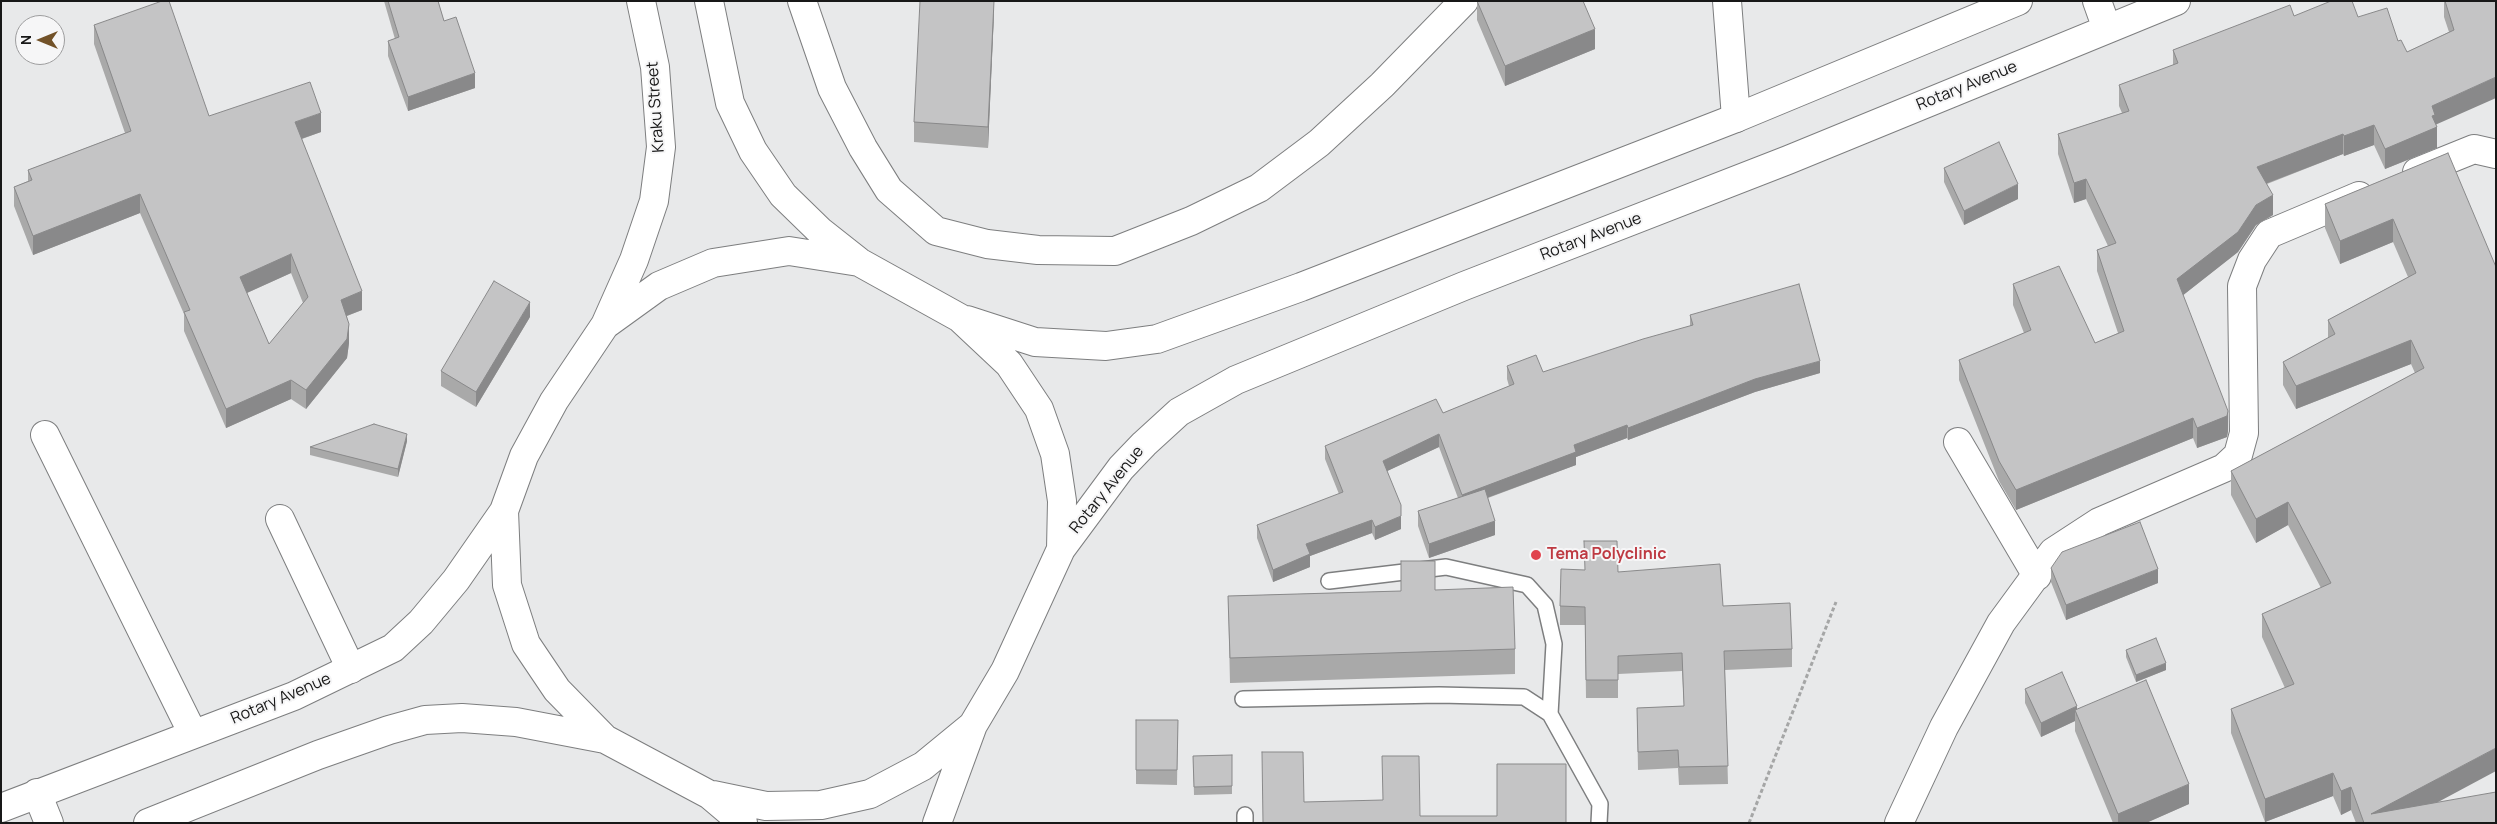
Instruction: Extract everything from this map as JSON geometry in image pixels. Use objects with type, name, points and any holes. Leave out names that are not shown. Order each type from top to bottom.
[{"type":"main road","name":"Kraku Street","points":[[605,324],[634,260],[654,201],[662,147],[655,66],[641,1]]},
{"type":"main road","points":[[709,1],[730,103],[753,151],[783,195],[820,231],[859,262],[960,318],[1035,342],[1106,346],[1157,339],[1310,284],[1736,118],[2018,1]]},
{"type":"main road","points":[[802,1],[832,88],[863,148],[889,190],[936,231],[987,244],[1038,250],[1105,251],[1115,251],[1191,220],[1259,188],[1319,143],[1382,85],[1464,1]]},
{"type":"main road","points":[[1727,1],[1736,118]]},
{"type":"main road","points":[[2097,1],[2107,29]]},
{"type":"main road","name":"Rotary Avenue","points":[[1061,549],[1121,468],[1144,444],[1179,412],[1236,380],[1464,286],[1788,160],[2176,1]]},
{"type":"main road","points":[[1899,823],[1944,728],[2001,624],[2053,552],[2099,522],[2224,468],[2238,455],[2244,432],[2242,286],[2252,260],[2269,234],[2474,149],[2496,154]]},
{"type":"main road","points":[[605,739],[556,690],[526,644],[507,585],[504,511],[528,448],[554,401],[605,324],[659,286],[712,263],[789,251],[859,262]]},
{"type":"main road","points":[[937,823],[973,725],[1005,671],[1061,549],[1062,501],[1055,454],[1039,409],[1009,364],[960,318]]},
{"type":"main road","points":[[45,435],[193,734]]},
{"type":"main road","points":[[1958,442],[2037,576]]},
{"type":"main road","name":"Rotary Avenue","points":[[1,808],[294,696],[393,648],[422,622],[456,580],[504,511]]},
{"type":"main road","points":[[280,519],[351,669]]},
{"type":"main road","points":[[148,823],[318,755],[389,730],[426,720],[462,718],[516,722],[605,739],[710,794],[743,823]]},
{"type":"main road","points":[[710,794],[766,806],[821,805],[870,794],[923,766],[973,725]]},
{"type":"main road","points":[[37,793],[49,823]]},
{"type":"lane","points":[[1329,581],[1446,567],[1527,585],[1545,605],[1554,644],[1550,714]]},
{"type":"lane","points":[[1243,698],[1439,695],[1524,697],[1550,714],[1600,804],[1599,823]]},
{"type":"path","points":[[1748,823],[1836,602]]},
{"type":"building","points":[[162,1],[169,1],[209,116],[310,82],[321,113],[295,122],[362,291],[341,300],[349,324],[347,339],[306,390],[291,380],[226,409],[184,312],[190,310],[140,194],[33,236],[14,187],[32,180],[28,170],[131,131],[94,25]],"holes":[[[291,254],[308,297],[269,344],[240,277]]]},
{"type":"building","points":[[388,1],[438,1],[444,21],[456,17],[475,73],[408,97],[388,41],[399,37]]},
{"type":"building","points":[[920,1],[994,1],[988,127],[914,122]]},
{"type":"building","points":[[1477,1],[1583,1],[1595,29],[1505,66]]},
{"type":"building","points":[[2331,1],[2352,1],[2358,17],[2387,8],[2398,41],[2401,40],[2407,52],[2454,30],[2445,1],[2496,1],[2496,77],[2432,106],[2435,115],[2432,116],[2437,127],[2385,149],[2374,125],[2344,136],[2343,134],[2257,167],[2273,195],[2256,205],[2238,232],[2177,279],[2228,411],[2227,416],[2197,428],[2193,418],[2016,490],[1999,461],[1959,360],[2031,330],[2013,284],[2059,266],[2095,343],[2124,331],[2097,250],[2116,243],[2086,179],[2074,183],[2058,134],[2129,111],[2119,85],[2178,63],[2173,50],[2290,5],[2294,16]]},
{"type":"building","points":[[1999,142],[2018,184],[1964,211],[1944,168]]},
{"type":"building","points":[[2448,153],[2496,267],[2496,748],[2371,814],[2496,792],[2496,823],[2364,823],[2351,787],[2341,791],[2333,773],[2265,799],[2231,709],[2294,684],[2262,614],[2331,583],[2288,502],[2256,519],[2231,471],[2424,368],[2411,340],[2296,386],[2283,362],[2335,334],[2328,320],[2416,273],[2393,219],[2340,241],[2325,204]]},
{"type":"building","points":[[494,281],[530,302],[476,392],[441,371]]},
{"type":"building","points":[[1799,284],[1820,361],[1755,379],[1628,428],[1627,425],[1574,445],[1576,452],[1462,495],[1439,434],[1383,461],[1401,505],[1401,516],[1375,527],[1372,520],[1306,544],[1310,554],[1273,570],[1257,525],[1343,492],[1325,446],[1436,399],[1443,413],[1514,384],[1507,366],[1536,355],[1543,372],[1643,339],[1693,325],[1690,315]]},
{"type":"building","points":[[374,424],[407,434],[398,469],[310,447]]},
{"type":"building","points":[[1485,489],[1495,521],[1429,544],[1418,511]]},
{"type":"building","points":[[2140,522],[2158,569],[2066,605],[2051,568],[2062,552]]},
{"type":"building","points":[[1584,541],[1617,541],[1618,572],[1720,564],[1723,606],[1790,603],[1792,649],[1724,651],[1728,766],[1679,767],[1678,750],[1638,752],[1637,708],[1684,706],[1682,653],[1618,656],[1618,680],[1586,680],[1585,607],[1560,606],[1561,569],[1585,570]]},
{"type":"building","points":[[1401,561],[1435,561],[1435,590],[1513,587],[1515,649],[1230,658],[1228,596],[1401,591]]},
{"type":"building","points":[[2156,638],[2166,663],[2136,675],[2126,650]]},
{"type":"building","points":[[2062,672],[2077,706],[2041,723],[2025,689]]},
{"type":"building","points":[[2146,680],[2189,784],[2118,814],[2075,710]]},
{"type":"building","points":[[1136,720],[1178,720],[1177,770],[1136,770]]},
{"type":"building","points":[[1262,752],[1303,752],[1304,802],[1383,800],[1382,756],[1419,756],[1420,816],[1497,816],[1497,764],[1566,764],[1566,823],[1263,823]]},
{"type":"building","points":[[1232,755],[1232,786],[1194,787],[1193,756]]},
{"type":"place","name":"Tema Polyclinic","points":[[1536,555]]}]
